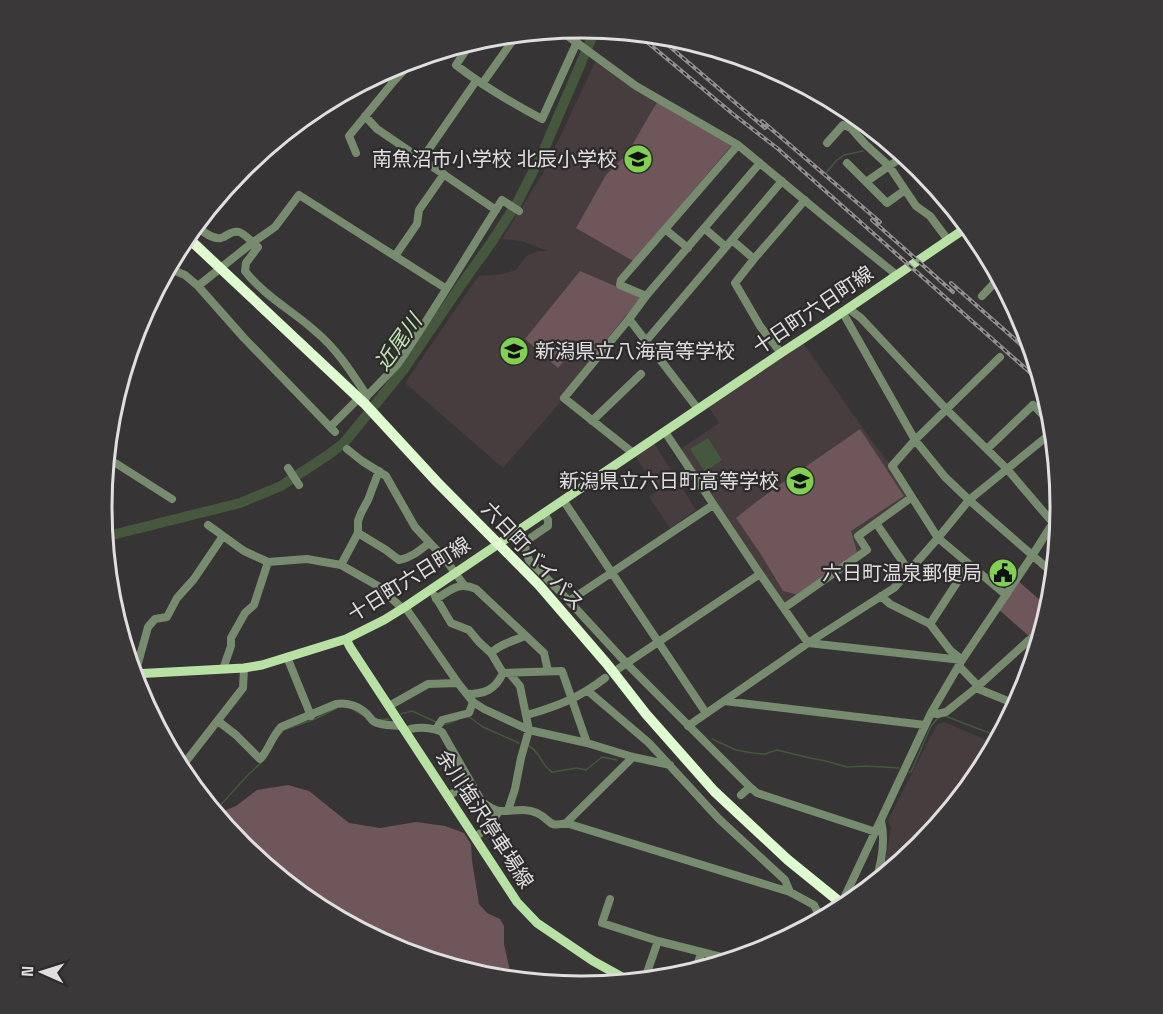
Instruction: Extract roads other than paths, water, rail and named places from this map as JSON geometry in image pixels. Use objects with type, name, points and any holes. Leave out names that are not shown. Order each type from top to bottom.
[{"type":"highway","name":"六日町バイパス","points":[[193,243],[364,400],[404,448],[539,585],[607,664],[646,714],[714,791],[835,902]]},
{"type":"main road","name":"十日町六日町線","points":[[143,674],[262,665],[346,639],[384,620],[846,311],[961,231]]},
{"type":"main road","name":"余川塩沢停車場線","points":[[346,639],[517,902],[537,923],[593,961],[617,974]]},
{"type":"street","points":[[572,38],[636,86],[738,145],[893,272],[894,277]]},
{"type":"street","points":[[465,52],[456,65],[508,102],[542,119],[577,42]]},
{"type":"street","points":[[422,159],[510,44]]},
{"type":"street","points":[[356,153],[349,136],[401,74]]},
{"type":"street","points":[[390,78],[394,81]]},
{"type":"street","points":[[365,116],[377,129],[496,210]]},
{"type":"street","points":[[827,143],[843,125],[851,128],[889,166],[916,206],[930,216],[948,240]]},
{"type":"street","points":[[646,296],[620,285],[621,280],[738,145]]},
{"type":"street","points":[[867,183],[898,161]]},
{"type":"street","points":[[633,453],[564,398],[646,296],[760,163]]},
{"type":"street","points":[[847,164],[887,203],[905,190]]},
{"type":"street","points":[[395,256],[417,224],[419,210],[444,174]]},
{"type":"street","points":[[646,341],[782,181]]},
{"type":"street","points":[[198,286],[275,227],[299,195],[442,286]]},
{"type":"street","points":[[176,271],[185,275],[198,286],[244,338],[332,429],[364,400],[404,355],[450,286],[461,264],[502,200],[518,211]]},
{"type":"street","points":[[781,353],[760,326],[735,283],[805,200]]},
{"type":"street","points":[[704,228],[726,247]]},
{"type":"street","points":[[203,230],[218,238],[237,232],[245,235],[258,247],[246,263],[245,271],[270,295],[330,344],[343,360],[364,400]]},
{"type":"street","points":[[666,230],[688,248]]},
{"type":"street","points":[[732,240],[754,259]]},
{"type":"street","points":[[982,296],[994,283]]},
{"type":"street","points":[[846,311],[861,318],[1006,469],[1051,520]]},
{"type":"street","points":[[846,311],[915,440],[945,477],[1047,568]]},
{"type":"street","points":[[629,320],[698,409]]},
{"type":"street","points":[[1000,357],[891,466],[938,538],[1006,596]]},
{"type":"street","points":[[592,421],[642,374]]},
{"type":"street","points":[[987,449],[1033,405],[1042,417]]},
{"type":"street","points":[[665,432],[808,643],[961,663]]},
{"type":"street","points":[[688,726],[808,643],[894,588],[969,500],[1046,437]]},
{"type":"street","points":[[347,449],[386,476],[415,527],[446,559],[464,585]]},
{"type":"street","points":[[114,462],[172,499]]},
{"type":"street","points":[[288,468],[299,485]]},
{"type":"street","points":[[341,565],[358,533],[358,521],[379,471]]},
{"type":"street","points":[[784,608],[867,550],[858,536],[912,497]]},
{"type":"street","points":[[562,501],[706,712]]},
{"type":"street","points":[[569,601],[713,505]]},
{"type":"street","points":[[544,513],[548,526],[529,539],[525,548],[529,560],[627,664],[756,794],[876,832]]},
{"type":"street","points":[[876,523],[909,571]]},
{"type":"street","points":[[208,525],[244,551],[268,562],[307,559],[326,561],[341,565],[378,586],[404,608],[473,702],[508,721],[530,730],[587,743],[633,758],[670,765]]},
{"type":"street","points":[[358,533],[399,560],[404,560],[417,553],[429,543]]},
{"type":"street","points":[[849,892],[931,713],[961,663],[1032,556],[1050,533]]},
{"type":"street","points":[[138,661],[148,627],[155,619],[167,616],[177,598],[194,579],[223,537]]},
{"type":"street","points":[[223,669],[231,646],[231,638],[245,614],[254,605],[268,562]]},
{"type":"street","points":[[930,624],[969,564]]},
{"type":"street","points":[[618,669],[760,574]]},
{"type":"street","points":[[436,599],[455,587],[464,585],[476,589],[544,653],[549,671]]},
{"type":"street","points":[[431,589],[452,623],[469,630],[520,686],[530,730],[508,810]]},
{"type":"street","points":[[881,596],[890,604],[930,624],[977,687],[1009,701]]},
{"type":"street","points":[[491,653],[525,636]]},
{"type":"street","points":[[931,713],[946,712],[1032,637]]},
{"type":"street","points":[[287,657],[311,716]]},
{"type":"street","points":[[187,761],[243,688],[244,668]]},
{"type":"street","points":[[467,694],[480,694],[507,674],[562,672],[587,743]]},
{"type":"street","points":[[527,715],[572,699],[588,691],[605,678]]},
{"type":"street","points":[[388,706],[428,684],[458,683]]},
{"type":"street","points":[[588,691],[649,743],[719,819],[785,880],[790,892]]},
{"type":"street","points":[[724,701],[925,725]]},
{"type":"street","points":[[436,729],[442,720],[469,713],[473,702]]},
{"type":"street","points":[[218,721],[260,759],[276,732],[281,728],[336,704],[352,705],[364,711],[372,721],[381,724],[403,729],[436,729],[442,732],[482,802],[499,811],[526,810],[537,813],[550,824],[566,823],[790,892],[814,905],[818,913]]},
{"type":"street","points":[[566,823],[633,758]]},
{"type":"street","points":[[448,796],[471,783]]},
{"type":"street","points":[[741,795],[750,787]]},
{"type":"street","points":[[719,819],[728,809]]},
{"type":"street","points":[[475,837],[488,828],[499,811]]},
{"type":"street","points":[[878,870],[884,831],[881,821]]},
{"type":"street","points":[[610,899],[602,923],[658,941],[718,956]]},
{"type":"street","points":[[647,971],[658,941]]},
{"type":"street","points":[[698,962],[702,952]]},
{"type":"waterway","name":"近尾川","points":[[113,535],[240,503],[281,486],[344,443],[404,369],[517,203],[542,154],[592,38]]},
{"type":"waterway","points":[[826,173],[844,155],[863,151]]},
{"type":"waterway","points":[[278,737],[284,730],[337,708]]},
{"type":"waterway","points":[[351,708],[362,715]]},
{"type":"waterway","points":[[401,714],[412,711],[436,722]]},
{"type":"waterway","points":[[468,716],[483,727],[519,743]]},
{"type":"waterway","points":[[945,716],[992,734]]},
{"type":"waterway","points":[[909,772],[911,772],[931,726],[940,717]]},
{"type":"waterway","points":[[378,720],[389,719]]},
{"type":"waterway","points":[[443,725],[458,720]]},
{"type":"waterway","points":[[712,739],[736,750],[753,753],[765,754],[777,750],[847,767],[899,768]]},
{"type":"waterway","points":[[529,746],[537,752],[552,772],[577,768],[586,770],[602,757],[617,760]]},
{"type":"waterway","points":[[220,806],[268,754]]},
{"type":"railway","points":[[648,43],[777,148],[1032,374]]},
{"type":"railway","points":[[670,46],[765,128]]},
{"type":"railway","points":[[762,121],[880,222]]},
{"type":"railway","points":[[872,220],[953,292]]},
{"type":"railway","points":[[951,283],[1022,346]]},
{"type":"place","name":"南魚沼市小学校 北辰小学校","points":[[638,159]]},
{"type":"place","name":"新潟県立八海高等学校","points":[[514,351]]},
{"type":"place","name":"新潟県立六日町高等学校","points":[[800,481]]},
{"type":"place","name":"六日町温泉郵便局","points":[[1003,573]]}]
